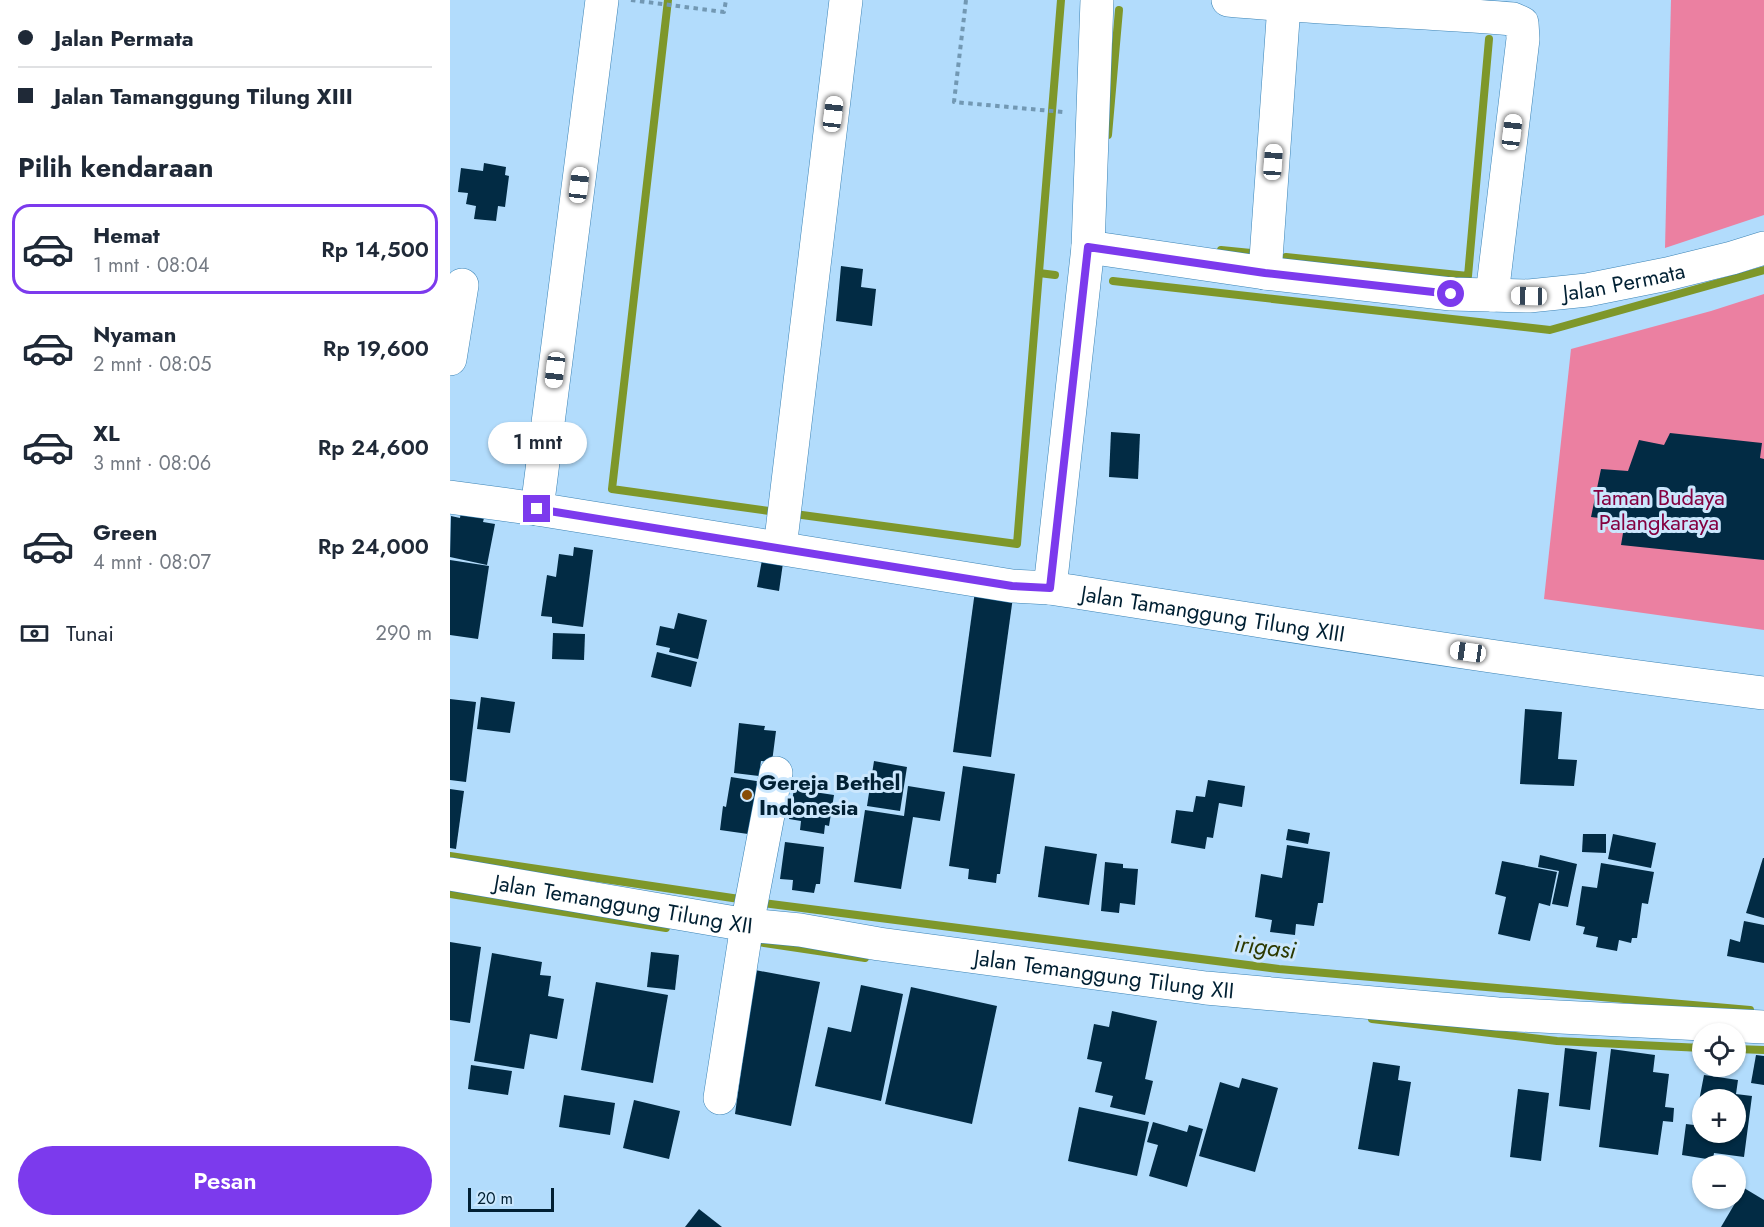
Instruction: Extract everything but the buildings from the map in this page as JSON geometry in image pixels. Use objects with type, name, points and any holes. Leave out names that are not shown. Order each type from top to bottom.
[{"type":"street","points":[[537,509],[602,0]]},
{"type":"street","points":[[780,548],[846,0]]},
{"type":"street","points":[[1050,588],[1088,247],[1097,0]]},
{"type":"street","points":[[1227,0],[1284,5],[1445,7],[1513,20],[1523,25],[1492,295]]},
{"type":"street","points":[[1265,273],[1284,5]]},
{"type":"street","name":"Jalan Permata","points":[[1088,247],[1265,273],[1451,294],[1529,296],[1587,290],[1668,274],[1764,248]]},
{"type":"street","points":[[450,359],[462,285]]},
{"type":"street","name":"Jalan Tamanggung Tilung XIII","points":[[450,497],[1012,586],[1050,588],[1379,640],[1764,693]]},
{"type":"street","points":[[720,1098],[747,925],[776,773]]},
{"type":"street","name":"Jalan Temanggung Tilung XII","points":[[450,874],[747,925],[801,930],[879,944],[1206,988],[1498,1014],[1764,1028]]},
{"type":"path","points":[[631,0],[724,12],[726,0]]},
{"type":"path","points":[[966,0],[954,102],[1092,115]]},
{"type":"green space","points":[[1671,0],[1764,0],[1764,215],[1665,248]]},
{"type":"green space","name":"Taman Budaya Palangkaraya","points":[[1764,294],[1764,630],[1544,599],[1571,349],[1711,311]]},
{"type":"waterway","points":[[668,0],[612,489],[769,511]]},
{"type":"waterway","points":[[802,515],[1017,544],[1061,0]]},
{"type":"waterway","points":[[1108,135],[1119,10]]},
{"type":"waterway","points":[[1286,257],[1468,276],[1489,39]]},
{"type":"waterway","points":[[1221,250],[1251,253]]},
{"type":"waterway","points":[[1113,281],[1550,330],[1764,270]]},
{"type":"waterway","points":[[1039,273],[1055,275]]},
{"type":"waterway","points":[[450,856],[746,900]]},
{"type":"waterway","points":[[450,894],[666,928]]},
{"type":"waterway","name":"irigasi","points":[[763,903],[1279,969],[1750,1010]]},
{"type":"waterway","name":"irigasi","points":[[758,942],[865,958]]},
{"type":"waterway","name":"irigasi","points":[[1372,1019],[1557,1041],[1692,1048]]},
{"type":"waterway","name":"irigasi","points":[[1746,1049],[1764,1050]]},
{"type":"place","name":"Gereja Bethel Indonesia","points":[[747,795]]},
{"type":"route","points":[[537,509],[1012,586],[1050,588],[1088,247],[1265,273],[1451,294]]}]
